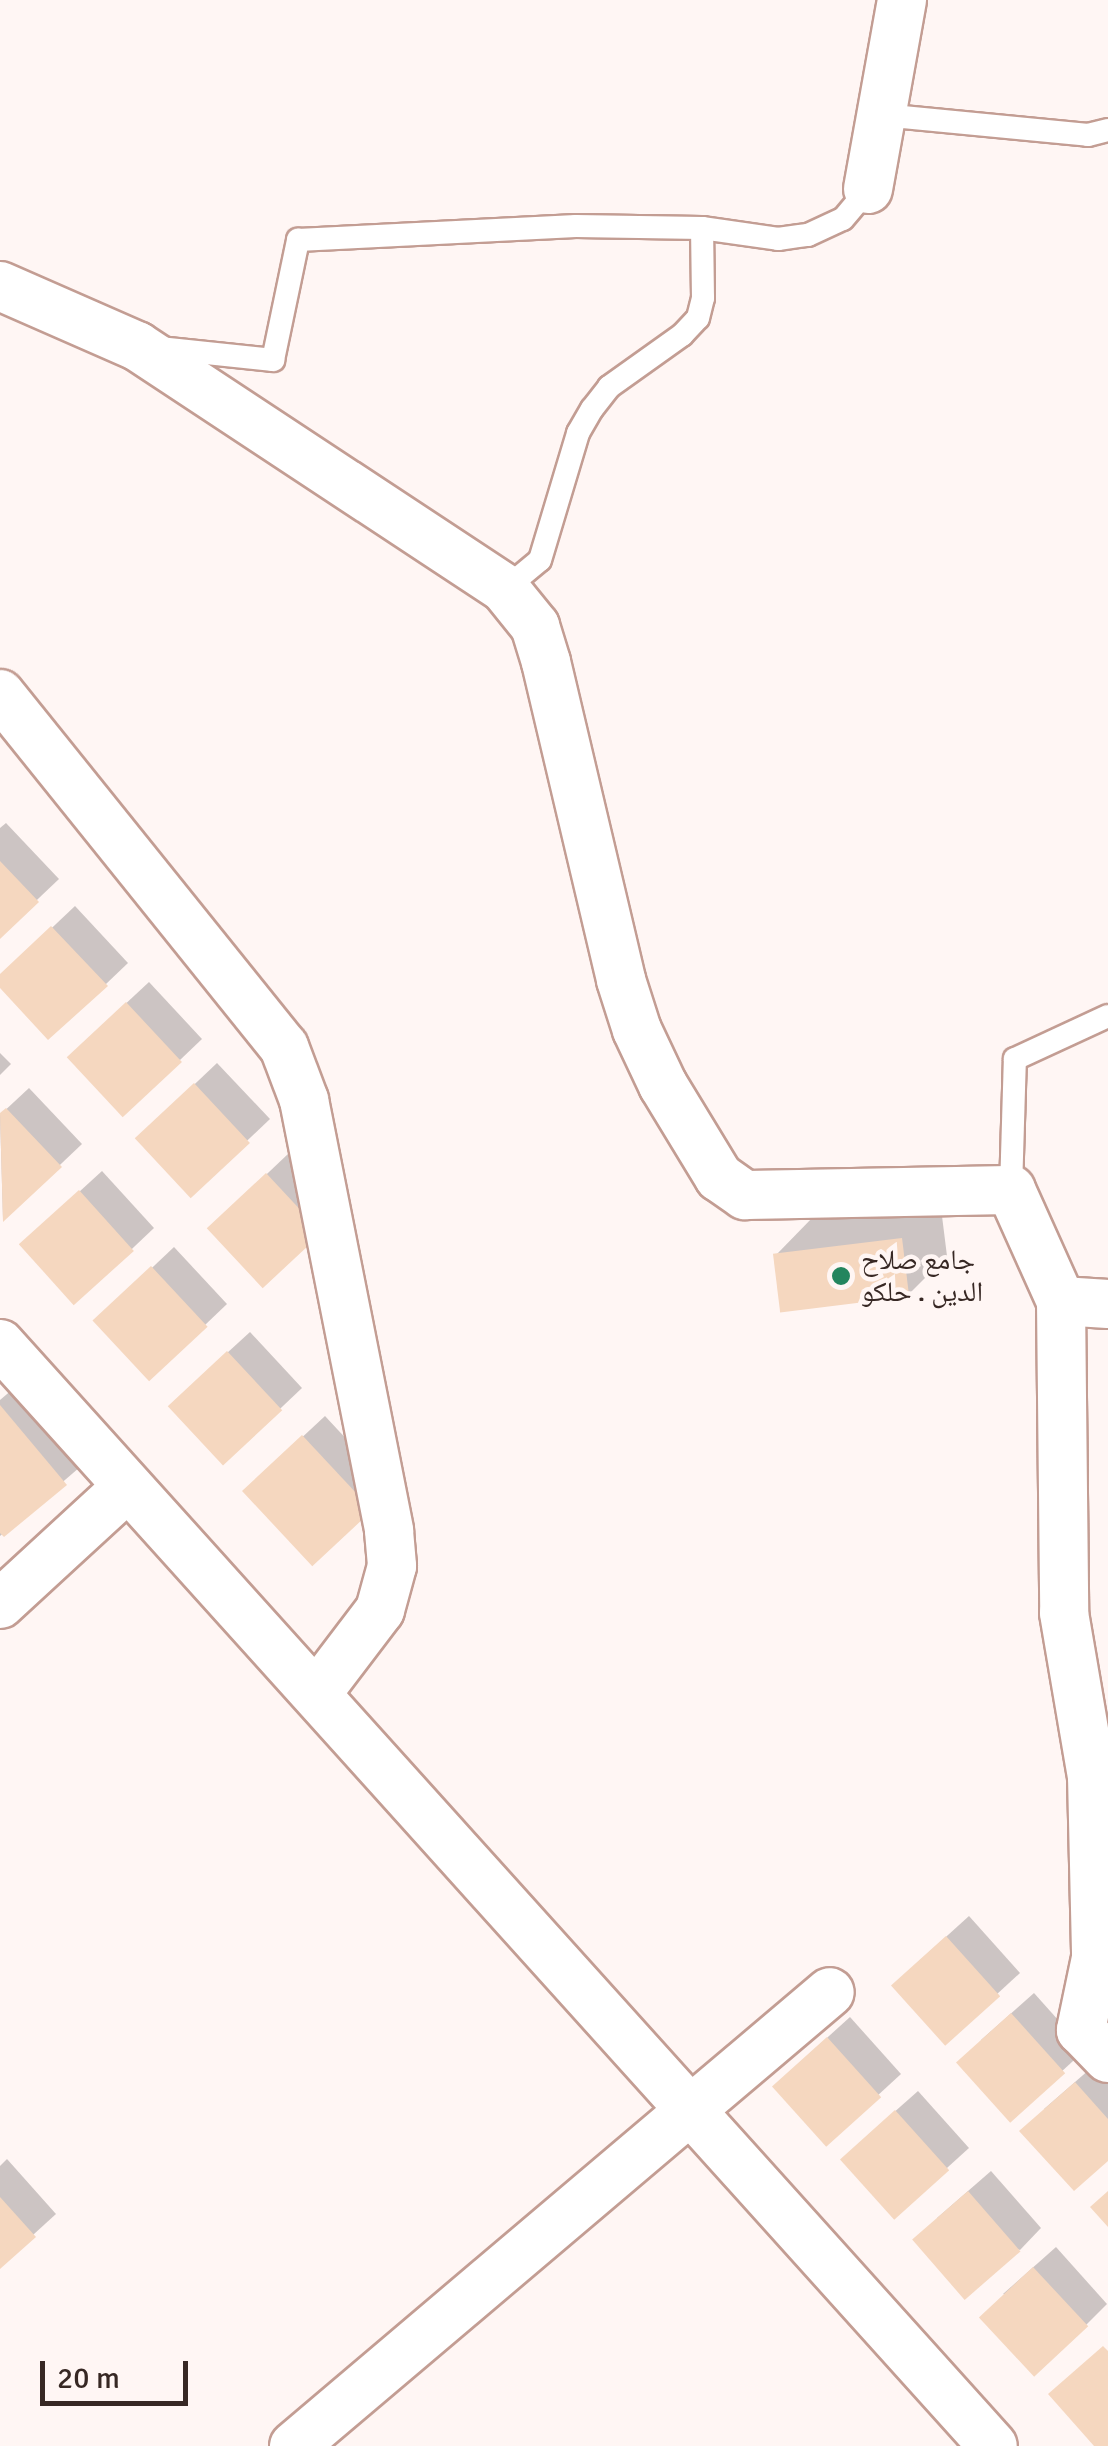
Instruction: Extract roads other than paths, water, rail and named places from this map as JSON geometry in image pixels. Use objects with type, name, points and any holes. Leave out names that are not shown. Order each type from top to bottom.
[{"type":"street","points":[[868,189],[902,0]]},
{"type":"street","points":[[0,286],[137,346],[505,589],[535,626],[621,980],[663,1085],[719,1177],[745,1195],[1011,1190],[1061,1301],[1064,1613],[1092,1776],[1102,1959],[1081,2030],[1108,2058]]},
{"type":"street","points":[[0,694],[284,1046],[304,1100],[389,1531],[392,1566],[380,1610],[317,1693]]},
{"type":"street","points":[[1061,1301],[1108,1304]]},
{"type":"street","points":[[0,1344],[993,2446]]},
{"type":"street","points":[[0,1604],[126,1488]]},
{"type":"street","points":[[294,2446],[830,1992]]},
{"type":"lane","points":[[882,116],[1088,135],[1108,130]]},
{"type":"lane","points":[[137,346],[273,360],[298,240],[576,226],[702,228],[778,239],[808,234],[843,219],[868,189]]},
{"type":"lane","points":[[505,589],[540,560],[578,433],[592,409],[609,387],[682,335],[698,318],[703,298],[702,228]]},
{"type":"lane","points":[[1011,1190],[1014,1059],[1108,1016]]},
{"type":"place","name":"جامع صلاح الدين . حلكو","points":[[841,1276]]}]
